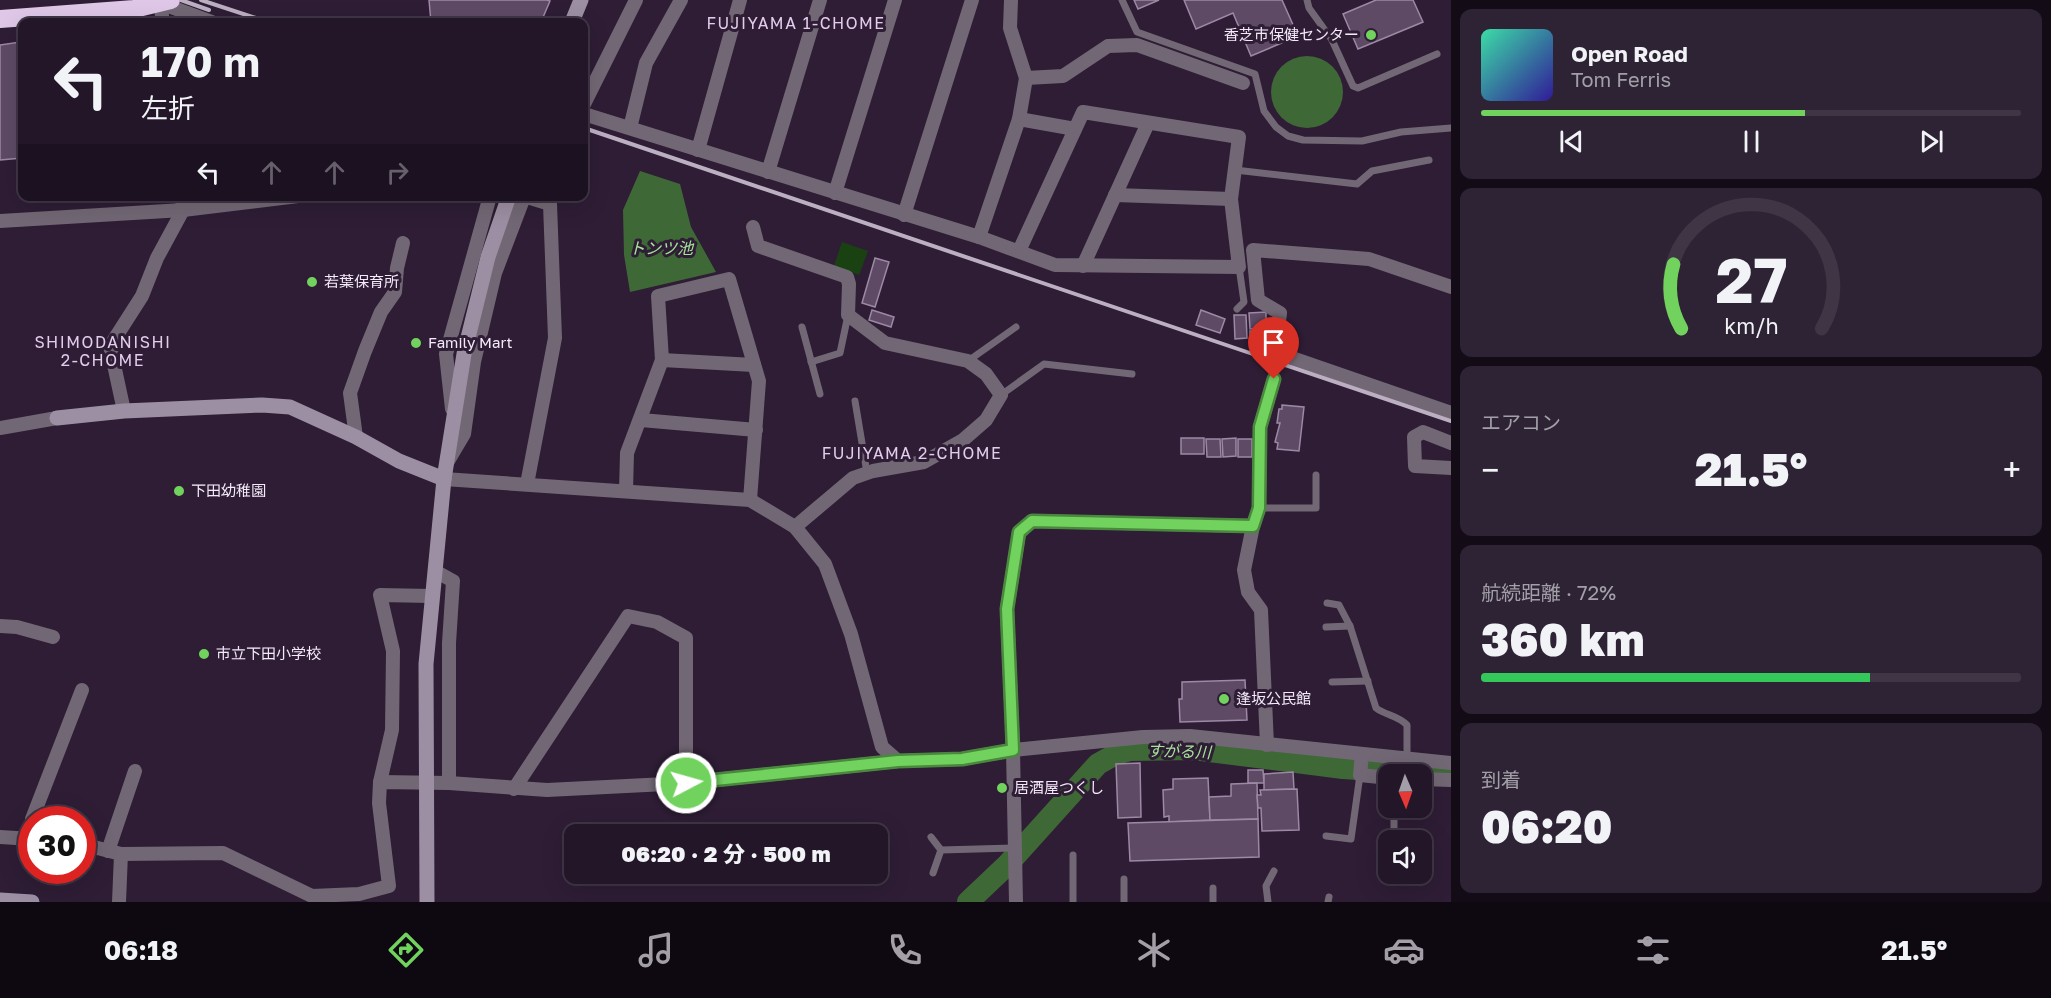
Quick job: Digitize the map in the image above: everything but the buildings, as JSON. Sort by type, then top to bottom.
[{"type":"highway","points":[[0,19],[134,9],[166,2]]},
{"type":"street","points":[[573,18],[580,0]]},
{"type":"street","points":[[588,96],[636,0]]},
{"type":"street","points":[[630,128],[646,63],[681,0]]},
{"type":"street","points":[[698,150],[740,0]]},
{"type":"street","points":[[768,172],[818,0]]},
{"type":"street","points":[[835,193],[895,0]]},
{"type":"street","points":[[904,215],[972,0]]},
{"type":"street","points":[[979,237],[1019,119],[1026,78],[1010,28],[1011,0]]},
{"type":"street","points":[[163,18],[166,2],[203,18]]},
{"type":"street","points":[[1026,78],[1063,76],[1108,46],[1137,45],[1243,83]]},
{"type":"street","points":[[588,115],[979,237],[1054,264],[1083,266],[1239,267],[1231,199],[1239,137],[1083,112],[1018,251]]},
{"type":"street","points":[[1019,119],[1075,129]]},
{"type":"street","points":[[1083,266],[1148,123]]},
{"type":"street","points":[[1115,195],[1231,199]]},
{"type":"street","points":[[0,221],[225,201]]},
{"type":"street","points":[[453,423],[447,354],[489,201]]},
{"type":"street","points":[[427,902],[426,664],[444,479],[464,354],[488,257],[507,201]]},
{"type":"street","points":[[447,462],[464,434],[474,362],[495,273],[522,201]]},
{"type":"street","points":[[527,484],[555,338],[551,201]]},
{"type":"street","points":[[124,411],[110,346],[142,296],[183,203]]},
{"type":"street","points":[[753,227],[758,246],[847,277],[849,284],[848,315],[885,343],[968,361],[986,374],[1001,395],[986,420],[963,440],[924,462],[853,478],[795,527]]},
{"type":"street","points":[[356,437],[350,393],[381,312],[395,292],[402,243]]},
{"type":"street","points":[[1451,287],[1369,260],[1253,250],[1258,300],[1280,313],[1275,352],[1451,413]]},
{"type":"street","points":[[626,491],[627,453],[662,360],[658,296],[729,279],[759,381],[750,500]]},
{"type":"street","points":[[662,360],[754,365]]},
{"type":"street","points":[[1267,745],[1261,610],[1248,592],[1244,570],[1259,508],[1260,427],[1274,379]]},
{"type":"street","points":[[0,428],[57,418],[124,411],[262,405],[290,407],[356,437],[399,461],[444,479],[750,500],[795,527],[825,564],[851,634],[882,747],[898,761]]},
{"type":"street","points":[[641,420],[756,430]]},
{"type":"street","points":[[1451,443],[1423,432],[1414,437],[1415,466],[1451,468]]},
{"type":"street","points":[[1016,902],[1007,609],[1019,532],[1032,521],[1253,526]]},
{"type":"street","points":[[435,571],[453,581],[448,643],[449,783]]},
{"type":"street","points":[[96,848],[115,853],[223,854],[312,896],[359,894],[389,886],[379,802],[380,782],[392,730],[393,651],[380,594],[431,596]]},
{"type":"street","points":[[514,789],[628,616],[657,622],[686,638],[686,783]]},
{"type":"street","points":[[0,626],[17,627],[53,637]]},
{"type":"street","points":[[37,806],[82,690]]},
{"type":"street","points":[[380,782],[449,783],[547,790],[686,783],[898,761],[962,759],[1013,750],[1190,736],[1267,745],[1361,766],[1378,773]]},
{"type":"street","points":[[1432,764],[1451,763]]},
{"type":"street","points":[[1361,766],[1378,766]]},
{"type":"street","points":[[119,902],[115,853],[135,771]]},
{"type":"street","points":[[1432,779],[1451,780]]},
{"type":"street","points":[[0,837],[18,838]]},
{"type":"street","points":[[0,900],[33,902]]},
{"type":"lane","points":[[1122,0],[1137,32],[1254,74],[1264,111],[1276,127],[1288,136],[1303,140],[1362,141],[1401,132],[1451,128]]},
{"type":"lane","points":[[1307,0],[1309,8],[1332,40],[1353,86],[1358,88],[1437,54]]},
{"type":"lane","points":[[1234,170],[1357,184],[1372,171],[1429,160]]},
{"type":"lane","points":[[1238,309],[1244,302],[1239,267]]},
{"type":"lane","points":[[811,362],[840,353],[848,315]]},
{"type":"lane","points":[[802,327],[820,394]]},
{"type":"lane","points":[[968,361],[1016,327]]},
{"type":"lane","points":[[1001,395],[1044,364],[1132,374]]},
{"type":"lane","points":[[855,401],[867,473]]},
{"type":"lane","points":[[1259,508],[1316,508],[1316,475]]},
{"type":"lane","points":[[1327,603],[1339,605],[1350,626],[1376,708],[1400,718],[1407,725],[1397,764]]},
{"type":"lane","points":[[1326,627],[1350,626]]},
{"type":"lane","points":[[1332,682],[1368,681]]},
{"type":"lane","points":[[1326,836],[1352,838],[1361,766]]},
{"type":"lane","points":[[931,837],[940,850]]},
{"type":"lane","points":[[940,850],[1013,848]]},
{"type":"lane","points":[[933,873],[940,850]]},
{"type":"lane","points":[[1073,855],[1073,902]]},
{"type":"lane","points":[[1268,902],[1266,886],[1274,871]]},
{"type":"lane","points":[[1124,879],[1124,902]]},
{"type":"lane","points":[[1213,888],[1213,902]]},
{"type":"shaded area","points":[[842,242],[868,251],[859,275],[834,266]]},
{"type":"water","points":[[1314,56],[1333,66],[1341,78],[1343,92],[1341,106],[1333,118],[1321,126],[1300,128],[1281,118],[1273,106],[1271,85],[1281,66],[1293,58]]},
{"type":"water","name":"トンツ池","points":[[640,171],[680,184],[691,227],[716,272],[630,292],[624,255],[623,210]]},
{"type":"waterway","name":"すがる川","points":[[968,902],[1007,865],[1098,764],[1116,754],[1130,750],[1193,749],[1343,768],[1451,775]]},
{"type":"railway","points":[[181,0],[209,10]]},
{"type":"railway","points":[[201,0],[256,18]]},
{"type":"railway","points":[[588,129],[1451,421]]},
{"type":"place","name":"香芝市保健センター","points":[[1371,35]]},
{"type":"place","name":"若葉保育所","points":[[312,282]]},
{"type":"place","name":"Family Mart","points":[[416,343]]},
{"type":"place","name":"下田幼稚園","points":[[179,491]]},
{"type":"place","name":"市立下田小学校","points":[[204,654]]},
{"type":"place","name":"逢坂公民館","points":[[1224,699]]},
{"type":"place","name":"居酒屋つくし","points":[[1002,788]]},
{"type":"district","name":"FUJIYAMA 1-CHOME","points":[[796,23]]},
{"type":"district","name":"SHIMODANISHI 2-CHOME","points":[[103,351]]},
{"type":"district","name":"FUJIYAMA 2-CHOME","points":[[912,453]]},
{"type":"route","points":[[686,783],[898,761],[962,759],[1013,750],[1007,609],[1019,532],[1032,521],[1253,526],[1259,508],[1260,427],[1274,379]]}]
